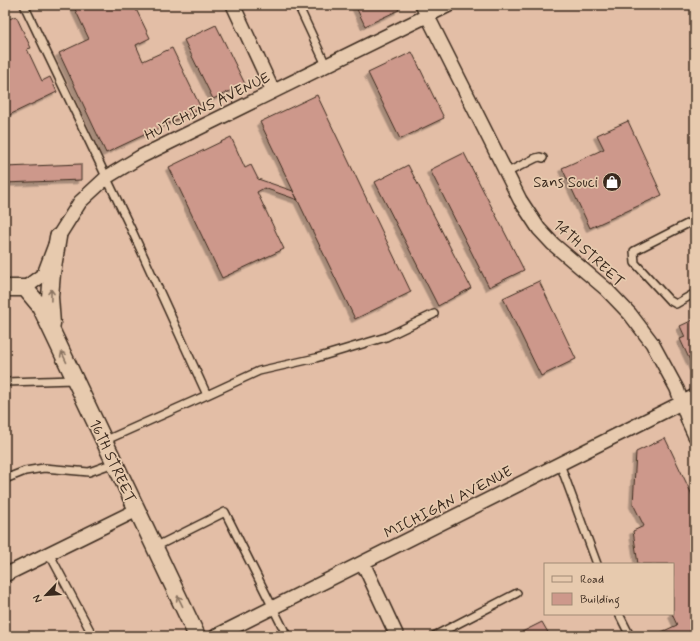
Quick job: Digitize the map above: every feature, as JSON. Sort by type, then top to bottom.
[{"type":"street","name":"HUTCHINS AVENUE","points":[[25,288],[44,274],[58,237],[80,202],[107,178],[140,157],[326,65],[425,10],[449,5]]},
{"type":"street","points":[[236,6],[273,91]]},
{"type":"street","name":"14TH STREET","points":[[425,10],[520,200],[539,229],[553,244],[606,289],[630,314],[652,343],[677,389],[695,436]]},
{"type":"street","points":[[53,334],[50,297],[58,237]]},
{"type":"street","points":[[5,288],[25,288]]},
{"type":"street","name":"16TH STREET","points":[[25,288],[40,306],[197,636]]},
{"type":"street","name":"MICHIGAN AVENUE","points":[[216,636],[695,396]]},
{"type":"street","points":[[5,575],[137,510]]},
{"type":"street","points":[[363,563],[397,636]]},
{"type":"lane","points":[[24,5],[107,178],[207,395]]},
{"type":"lane","points":[[298,5],[326,65]]},
{"type":"lane","points":[[506,172],[536,158],[543,158]]},
{"type":"lane","points":[[695,218],[687,224],[634,252],[635,262],[669,300],[676,304],[695,293]]},
{"type":"lane","points":[[104,441],[259,371],[316,358],[386,337],[434,314]]},
{"type":"lane","points":[[5,382],[75,380]]},
{"type":"lane","points":[[5,479],[25,471],[44,468],[89,472],[114,463]]},
{"type":"lane","points":[[560,464],[597,563]]},
{"type":"lane","points":[[155,547],[225,512],[287,636]]},
{"type":"lane","points":[[49,553],[93,636]]},
{"type":"lane","points":[[434,636],[517,593]]},
{"type":"lane","points":[[620,615],[630,636]]},
{"type":"building","points":[[73,5],[134,5],[150,38],[136,45],[143,61],[172,48],[201,108],[106,153],[59,53],[89,39]]},
{"type":"building","points":[[355,5],[396,5],[399,10],[365,26]]},
{"type":"building","points":[[16,16],[31,48],[27,49],[42,81],[50,77],[57,92],[5,117],[5,21]]},
{"type":"building","points":[[216,25],[245,84],[213,99],[184,40]]},
{"type":"building","points":[[412,52],[444,118],[400,139],[368,73]]},
{"type":"building","points":[[317,95],[411,292],[355,319],[260,122]]},
{"type":"building","name":"Sans Souci","points":[[628,121],[662,195],[590,228],[562,168],[604,149],[597,135]]},
{"type":"building","points":[[231,137],[245,168],[251,165],[258,179],[293,191],[298,200],[264,188],[257,192],[284,249],[222,278],[169,167]]},
{"type":"building","points":[[464,153],[524,270],[489,287],[430,170]]},
{"type":"building","points":[[81,164],[81,180],[5,183],[5,167]]},
{"type":"building","points":[[408,165],[471,288],[438,306],[375,182]]},
{"type":"building","points":[[539,281],[576,359],[541,376],[503,298]]},
{"type":"building","points":[[695,319],[695,366],[693,367],[680,339],[685,337],[680,326]]},
{"type":"building","points":[[665,438],[695,501],[695,636],[653,636],[677,625],[672,615],[674,615],[674,563],[638,563],[633,531],[644,526],[633,504],[636,452]]},
{"type":"building","points":[[542,622],[550,636],[514,636]]},
{"type":"place","name":"Sans Souci","points":[[612,182]]}]
